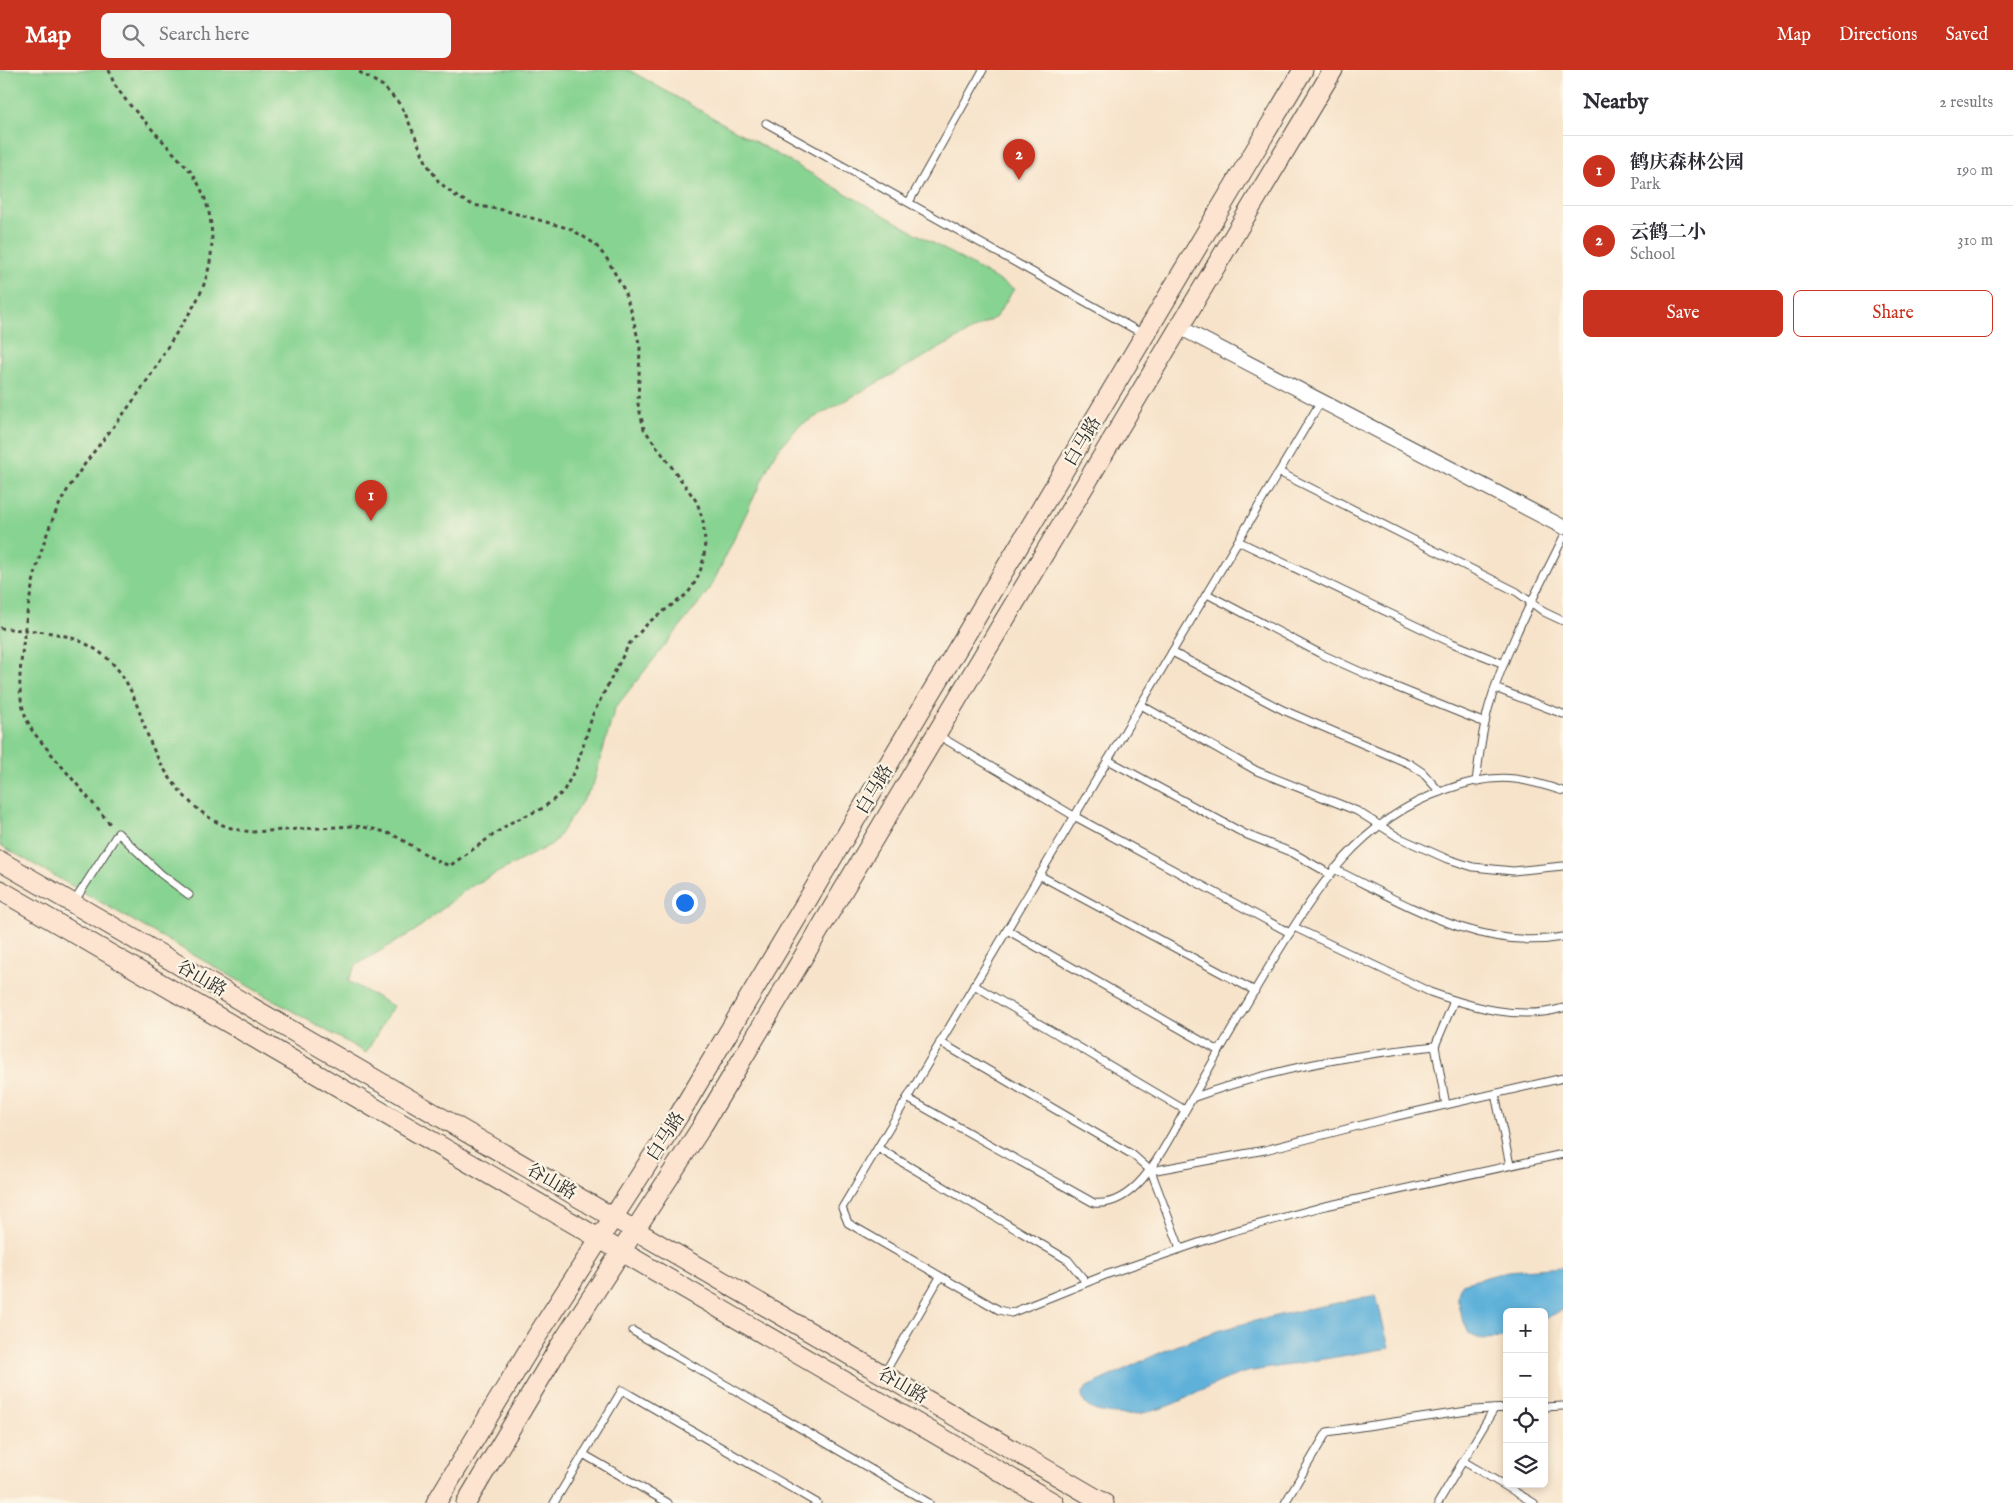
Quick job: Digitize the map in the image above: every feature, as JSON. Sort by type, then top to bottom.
[{"type":"street","name":"白马路","points":[[436,1503],[537,1336],[679,1115],[1304,70]]},
{"type":"street","name":"白马路","points":[[466,1503],[558,1349],[701,1128],[1333,70]]},
{"type":"street","points":[[1179,327],[1563,527]]},
{"type":"street","name":"谷山路","points":[[0,861],[1104,1503]]},
{"type":"street","name":"谷山路","points":[[0,890],[1054,1503]]},
{"type":"lane","points":[[909,202],[983,70]]},
{"type":"lane","points":[[766,123],[1145,335]]},
{"type":"lane","points":[[1321,401],[842,1208],[848,1223],[999,1310],[1011,1313],[1086,1282],[1180,1248],[1276,1218],[1563,1154]]},
{"type":"lane","points":[[1279,472],[1517,592],[1563,621]]},
{"type":"lane","points":[[1476,782],[1485,723],[1495,688],[1531,602],[1563,538]]},
{"type":"lane","points":[[1238,542],[1435,635],[1504,664]]},
{"type":"lane","points":[[1206,594],[1319,653],[1380,681],[1485,723]]},
{"type":"lane","points":[[1172,652],[1283,710],[1410,764],[1422,772],[1440,792]]},
{"type":"lane","points":[[1495,688],[1563,714]]},
{"type":"lane","points":[[1141,705],[1257,771],[1357,811],[1379,826],[1417,847],[1473,867],[1514,871],[1563,866]]},
{"type":"lane","points":[[936,734],[1074,816],[1292,930],[1430,992],[1493,1010],[1523,1013],[1563,1008]]},
{"type":"lane","points":[[1108,760],[1245,834],[1429,915],[1470,930],[1514,938],[1563,937]]},
{"type":"lane","points":[[907,1098],[1094,1203],[1108,1204],[1115,1201],[1151,1171],[1292,930],[1316,892],[1354,848],[1405,807],[1440,792],[1476,782],[1514,779],[1530,781],[1563,791]]},
{"type":"lane","points":[[73,903],[118,833],[161,874],[189,895]]},
{"type":"lane","points":[[1039,875],[1255,991]]},
{"type":"lane","points":[[1007,930],[1220,1051]]},
{"type":"lane","points":[[974,985],[1185,1110]]},
{"type":"lane","points":[[1446,1105],[1435,1046],[1454,1000]]},
{"type":"lane","points":[[940,1042],[1133,1155],[1151,1171],[1180,1248]]},
{"type":"lane","points":[[1192,1098],[1241,1081],[1295,1067],[1375,1053],[1435,1046]]},
{"type":"lane","points":[[1151,1171],[1265,1150],[1563,1078]]},
{"type":"lane","points":[[1495,1094],[1510,1165]]},
{"type":"lane","points":[[878,1148],[1068,1260],[1086,1282]]},
{"type":"lane","points":[[884,1374],[940,1277]]},
{"type":"lane","points":[[633,1331],[929,1503]]},
{"type":"lane","points":[[554,1503],[622,1390],[817,1503]]},
{"type":"lane","points":[[1548,1406],[1563,1406]]},
{"type":"lane","points":[[1285,1503],[1327,1432],[1474,1410],[1503,1408]]},
{"type":"lane","points":[[1438,1503],[1494,1409]]},
{"type":"lane","points":[[583,1454],[668,1503]]},
{"type":"lane","points":[[1463,1461],[1534,1503]]},
{"type":"path","points":[[110,70],[114,84],[124,99],[191,172],[199,184],[210,210],[211,253],[199,295],[146,382],[69,486],[47,537],[32,582],[27,605],[18,684],[21,706],[26,720],[33,732],[118,833]]},
{"type":"path","points":[[0,628],[57,633],[81,641],[111,662],[126,681],[133,694],[149,740],[165,770],[196,808],[215,821],[238,830],[251,832],[352,826],[368,828],[395,836],[418,848],[441,864],[451,866],[510,823],[548,806],[563,792],[576,768],[593,714],[629,644],[649,622],[687,594],[700,572],[704,557],[705,541],[699,506],[644,429],[638,404],[640,347],[631,310],[608,258],[595,244],[571,229],[503,210],[473,205],[457,197],[440,182],[427,164],[404,111],[398,102],[383,86],[356,70]]},
{"type":"green space","points":[[0,70],[629,70],[1014,289],[996,317],[799,426],[775,453],[710,589],[615,708],[593,785],[554,843],[468,888],[416,930],[356,965],[348,981],[393,1006],[366,1053],[0,845]]},
{"type":"water","points":[[1563,1267],[1563,1310],[1548,1317],[1548,1308],[1503,1308],[1503,1338],[1480,1339],[1469,1334],[1458,1303],[1459,1290],[1462,1284],[1508,1271]]},
{"type":"water","points":[[1376,1295],[1389,1348],[1247,1372],[1160,1409],[1142,1413],[1101,1412],[1090,1408],[1083,1400],[1082,1392],[1087,1387],[1160,1353],[1205,1335],[1269,1318]]},
{"type":"place","name":"云鹤二小","points":[[1019,180]]},
{"type":"place","name":"鹤庆森林公园","points":[[371,521]]}]
